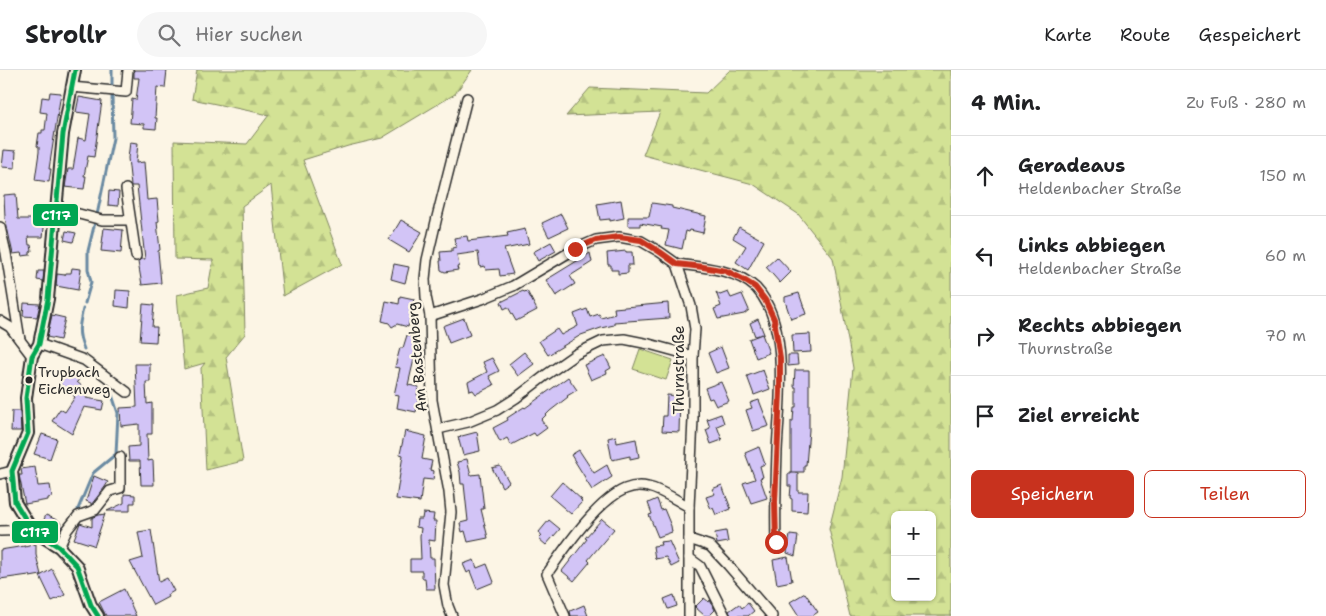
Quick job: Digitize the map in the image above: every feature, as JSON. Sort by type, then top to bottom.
[{"type":"street","points":[[75,70],[63,134],[48,300],[38,344],[32,356],[26,398],[28,433],[12,471],[15,502],[32,530],[59,547],[77,566],[91,605],[98,616]]},
{"type":"street","points":[[71,87],[126,92],[128,70]]},
{"type":"street","name":"Am Bastenberg","points":[[452,616],[444,586],[451,512],[432,400],[430,316],[425,279],[427,260],[468,98]]},
{"type":"street","points":[[126,189],[136,256]]},
{"type":"street","points":[[56,208],[98,219],[130,220]]},
{"type":"street","points":[[0,227],[6,252],[20,340]]},
{"type":"street","points":[[430,316],[482,299],[513,286],[575,249],[596,240],[619,237],[641,240],[677,264],[726,271],[755,287],[765,300],[774,319],[779,349],[780,375],[775,502],[776,542]]},
{"type":"street","name":"Thurnstraße","points":[[677,264],[691,306],[695,329],[689,507],[689,616]]},
{"type":"street","points":[[0,321],[10,327],[32,356]]},
{"type":"street","points":[[438,429],[468,422],[497,410],[576,354],[603,341],[624,339],[693,356]]},
{"type":"street","points":[[38,344],[84,360],[127,392]]},
{"type":"street","points":[[59,547],[67,530],[78,516],[95,510],[110,491],[120,488],[120,457]]},
{"type":"street","points":[[0,474],[12,471]]},
{"type":"street","points":[[565,616],[547,574],[588,520],[611,497],[626,488],[648,487],[689,507]]},
{"type":"street","points":[[0,531],[32,530]]},
{"type":"street","points":[[689,539],[710,546],[728,564],[772,616]]},
{"type":"street","points":[[689,558],[700,566],[725,616]]},
{"type":"green space","points":[[197,70],[472,70],[455,94],[382,138],[303,160],[342,264],[283,296],[271,185],[242,206],[245,334],[226,357],[243,461],[206,470],[201,368],[205,363],[184,369],[177,295],[208,288],[213,260],[175,259],[174,141],[247,144],[269,115],[192,99]]},
{"type":"green space","points":[[730,70],[951,70],[951,616],[850,616],[829,529],[842,477],[853,368],[833,258],[798,214],[753,184],[643,155],[660,112],[566,116],[590,88],[706,93]]},
{"type":"green space","points":[[640,349],[673,360],[666,380],[633,369]]},
{"type":"building","points":[[134,70],[167,70],[165,88],[157,87],[156,129],[144,128],[144,124],[130,123],[132,99],[136,100],[139,78],[134,78]]},
{"type":"building","points":[[50,92],[61,93],[49,169],[51,169],[49,182],[35,180],[39,152],[39,147],[37,146],[39,133],[45,130],[47,113],[40,112],[42,97],[49,98]]},
{"type":"building","points":[[79,97],[102,101],[94,157],[88,156],[84,176],[86,176],[84,189],[65,187],[68,169],[73,169],[78,138],[86,140],[90,114],[76,112]]},
{"type":"building","points":[[130,142],[138,143],[136,163],[144,162],[147,200],[157,199],[161,283],[142,285],[138,262],[141,259],[145,259],[137,186],[131,186],[128,158]]},
{"type":"building","points":[[4,150],[16,151],[15,168],[2,167]]},
{"type":"building","points":[[109,191],[119,192],[118,206],[108,205]]},
{"type":"building","points":[[16,194],[18,219],[45,219],[43,237],[28,237],[32,251],[30,255],[13,254],[5,218],[4,195]]},
{"type":"building","points":[[621,200],[624,218],[610,221],[610,219],[600,220],[597,204]]},
{"type":"building","points":[[652,203],[672,206],[672,208],[706,216],[703,233],[686,231],[682,249],[666,245],[669,230],[661,229],[662,227],[640,223],[640,226],[628,226],[628,217],[649,217]]},
{"type":"building","points":[[561,214],[568,228],[549,237],[542,223]]},
{"type":"building","points":[[401,220],[422,232],[409,252],[389,240]]},
{"type":"building","points":[[739,227],[764,241],[748,270],[736,262],[746,246],[733,238]]},
{"type":"building","points":[[104,228],[123,230],[121,253],[101,251]]},
{"type":"building","points":[[525,229],[529,244],[504,249],[513,274],[500,276],[499,269],[486,270],[485,266],[480,267],[478,252],[457,255],[458,270],[445,272],[441,270],[440,252],[452,251],[452,248],[456,247],[454,238],[467,236],[468,241],[508,236],[507,233]]},
{"type":"building","points":[[66,231],[76,233],[73,242],[64,240]]},
{"type":"building","points":[[551,242],[556,251],[538,261],[533,252]]},
{"type":"building","points":[[632,252],[633,265],[628,265],[628,273],[618,274],[618,270],[611,270],[611,265],[608,265],[607,253]]},
{"type":"building","points":[[590,253],[592,262],[570,276],[575,284],[556,296],[546,280]]},
{"type":"building","points":[[777,257],[791,272],[780,283],[766,267]]},
{"type":"building","points":[[394,264],[409,267],[405,283],[391,279]]},
{"type":"building","points":[[72,268],[81,269],[78,290],[56,286],[57,274],[65,275],[66,273],[71,273]]},
{"type":"building","points":[[38,271],[44,271],[43,281],[37,280]]},
{"type":"building","points":[[116,290],[130,291],[129,308],[115,306]]},
{"type":"building","points":[[523,291],[527,291],[537,310],[516,321],[508,307],[504,309],[501,302]]},
{"type":"building","points":[[716,292],[720,295],[728,292],[731,298],[742,294],[749,310],[744,314],[718,319],[714,309],[721,306]]},
{"type":"building","points":[[799,293],[806,314],[791,319],[785,297]]},
{"type":"building","points":[[400,296],[414,299],[408,327],[397,324],[392,327],[389,323],[382,321],[386,301],[399,304]]},
{"type":"building","points":[[24,303],[40,304],[37,317],[23,316]]},
{"type":"building","points":[[668,303],[669,318],[614,322],[614,325],[581,335],[548,355],[539,341],[557,329],[561,335],[578,326],[574,314],[587,309],[590,317],[599,314],[601,318],[615,314],[614,308]]},
{"type":"building","points":[[143,304],[154,305],[152,327],[157,327],[156,342],[140,341]]},
{"type":"building","points":[[52,315],[65,318],[60,340],[47,337]]},
{"type":"building","points":[[464,318],[470,335],[449,343],[443,326]]},
{"type":"building","points":[[758,319],[764,334],[755,336],[750,323]]},
{"type":"building","points":[[762,334],[769,353],[756,358],[749,339]]},
{"type":"building","points":[[810,334],[811,352],[793,353],[792,335]]},
{"type":"building","points":[[407,335],[419,338],[408,385],[419,387],[416,412],[397,408],[399,396],[394,395],[400,368],[395,367],[400,348],[403,348]]},
{"type":"building","points":[[721,347],[729,368],[716,373],[708,353]]},
{"type":"building","points":[[524,352],[534,364],[518,376],[509,364]]},
{"type":"building","points":[[788,355],[797,355],[798,365],[788,366]]},
{"type":"building","points":[[605,356],[611,368],[606,371],[607,373],[591,380],[584,365]]},
{"type":"building","points":[[492,358],[499,371],[489,376],[494,385],[476,394],[473,390],[470,391],[468,382],[487,372],[483,362]]},
{"type":"building","points":[[135,364],[150,364],[150,382],[146,382],[147,404],[152,403],[152,434],[147,434],[148,461],[153,460],[154,485],[141,485],[140,461],[129,461],[128,447],[139,446],[139,424],[121,426],[120,408],[137,407]]},
{"type":"building","points":[[763,370],[770,389],[754,395],[747,376]]},
{"type":"building","points":[[795,370],[809,370],[809,430],[804,472],[791,472],[791,421],[793,421],[794,407],[796,407]]},
{"type":"building","points":[[67,374],[70,376],[71,374],[79,379],[77,382],[89,392],[86,398],[104,401],[102,410],[84,407],[72,434],[52,421],[60,409],[65,412],[75,397],[59,383]]},
{"type":"building","points":[[568,377],[577,390],[567,396],[541,420],[547,428],[536,436],[534,433],[511,445],[507,438],[500,442],[493,428],[508,420],[507,418],[525,408]]},
{"type":"building","points":[[721,382],[729,401],[716,406],[712,398],[709,399],[705,388]]},
{"type":"building","points":[[667,395],[680,396],[679,432],[662,431],[663,416],[666,416]]},
{"type":"building","points":[[759,400],[769,426],[753,431],[746,410],[752,408],[750,403]]},
{"type":"building","points":[[12,411],[20,411],[21,431],[11,431]]},
{"type":"building","points":[[721,414],[724,423],[717,426],[722,440],[711,444],[706,430],[710,428],[707,419]]},
{"type":"building","points":[[405,431],[426,436],[422,459],[432,461],[430,470],[434,471],[433,480],[423,479],[420,502],[396,499],[403,455],[400,454]]},
{"type":"building","points":[[477,432],[480,451],[463,455],[458,437]]},
{"type":"building","points":[[42,434],[57,439],[50,459],[34,454]]},
{"type":"building","points":[[616,436],[617,443],[636,439],[639,457],[630,459],[630,456],[612,460],[608,438]]},
{"type":"building","points":[[759,447],[765,464],[760,466],[763,477],[760,478],[767,498],[751,503],[743,483],[755,479],[745,453]]},
{"type":"building","points":[[579,450],[594,473],[607,465],[612,477],[592,490],[571,455]]},
{"type":"building","points":[[467,459],[471,475],[480,474],[484,509],[481,509],[488,538],[468,542],[465,531],[462,532],[460,523],[468,521],[464,484],[461,484],[457,462]]},
{"type":"building","points":[[500,466],[509,482],[502,487],[492,468]]},
{"type":"building","points":[[35,467],[38,486],[50,485],[52,497],[48,498],[48,500],[25,504],[19,475],[22,475],[21,469]]},
{"type":"building","points":[[798,473],[798,492],[808,492],[807,512],[792,511],[791,486],[788,486],[788,474]]},
{"type":"building","points":[[94,476],[108,482],[91,505],[91,503],[86,501]]},
{"type":"building","points":[[562,482],[582,500],[580,500],[582,502],[571,514],[550,496]]},
{"type":"building","points":[[722,485],[731,509],[716,515],[706,497],[715,494],[712,489]]},
{"type":"building","points":[[124,494],[135,495],[135,503],[130,503],[130,511],[107,511],[124,503]]},
{"type":"building","points":[[657,499],[661,510],[664,509],[672,532],[658,537],[649,515],[652,514],[648,503]]},
{"type":"building","points":[[423,513],[434,514],[433,521],[436,521],[435,541],[429,540],[430,558],[434,558],[435,589],[426,589],[425,578],[422,578],[422,571],[410,571],[410,559],[421,559],[421,528],[416,527],[417,519],[422,519]]},
{"type":"building","points":[[105,514],[94,547],[74,539],[80,523],[92,527],[92,518]]},
{"type":"building","points":[[46,515],[59,521],[62,526],[59,531],[54,532],[41,526]]},
{"type":"building","points":[[602,519],[614,529],[588,560],[590,562],[574,581],[562,571],[587,539],[585,538]]},
{"type":"building","points":[[549,520],[560,529],[546,545],[539,539],[542,536],[539,532]]},
{"type":"building","points":[[151,530],[159,582],[167,578],[174,591],[167,595],[168,597],[153,605],[130,562],[143,558],[138,532]]},
{"type":"building","points":[[726,531],[728,542],[717,544],[715,533]]},
{"type":"building","points":[[790,535],[798,536],[795,556],[787,553]]},
{"type":"building","points":[[669,541],[679,563],[671,567],[666,557],[655,559],[653,546],[661,545],[660,542]]},
{"type":"building","points":[[36,544],[36,555],[41,575],[0,579],[0,550]]},
{"type":"building","points":[[788,557],[792,581],[777,584],[773,560]]},
{"type":"building","points":[[474,560],[477,568],[487,564],[494,582],[477,589],[470,571],[467,573],[463,564]]},
{"type":"building","points":[[52,569],[65,595],[52,601],[40,576]]},
{"type":"building","points":[[124,589],[136,616],[106,616],[99,602]]},
{"type":"building","points":[[805,593],[818,612],[812,616],[799,616],[790,602]]},
{"type":"building","points":[[674,595],[677,606],[668,609],[664,599]]},
{"type":"building","points":[[704,598],[709,602],[710,600],[715,610],[709,616],[705,616],[695,607]]},
{"type":"building","points":[[748,603],[754,611],[748,616],[731,616],[729,611],[739,604],[742,608]]},
{"type":"building","points":[[584,605],[588,616],[571,616],[570,611]]},
{"type":"waterway","points":[[112,70],[112,86]]},
{"type":"waterway","points":[[97,215],[113,138],[112,95]]},
{"type":"waterway","points":[[85,303],[91,282],[88,269],[88,251],[95,222]]},
{"type":"waterway","points":[[83,309],[79,329],[84,349]]},
{"type":"waterway","points":[[78,509],[93,473],[116,454],[118,413],[111,392]]},
{"type":"transit line","name":"C117","points":[[75,70],[63,134],[48,299],[39,344],[32,356],[26,398],[28,433],[12,471],[15,502],[32,530],[59,547],[77,566],[91,605],[98,616]]},
{"type":"place","name":"Trupbach Eichenweg","points":[[29,380]]},
{"type":"route","points":[[575,249],[596,240],[619,237],[641,240],[677,264],[726,271],[755,287],[765,300],[774,319],[780,358],[775,502],[776,542]]}]
